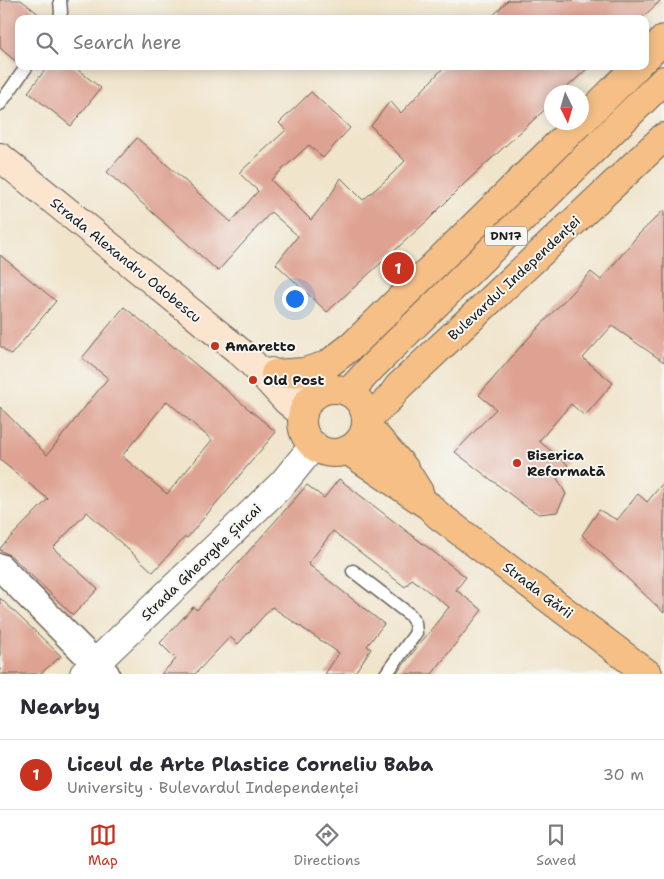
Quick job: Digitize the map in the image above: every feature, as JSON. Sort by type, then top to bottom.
[{"type":"main road","points":[[649,54],[664,39]]},
{"type":"main road","points":[[589,113],[633,70]]},
{"type":"main road","name":"DN17","points":[[349,392],[386,353],[664,80]]},
{"type":"main road","points":[[264,369],[304,372],[327,365],[353,345],[572,130]]},
{"type":"main road","name":"Bulevardul Independenței","points":[[347,450],[361,438],[366,422],[390,398],[398,387],[664,138]]},
{"type":"main road","name":"Strada Alexandru Odobescu","points":[[0,157],[231,345],[264,369],[296,387],[309,404]]},
{"type":"main road","points":[[347,450],[336,452],[324,451],[314,445],[306,436],[302,425],[309,404],[326,390],[338,389],[349,392],[358,399],[364,409],[366,422]]},
{"type":"main road","points":[[390,398],[389,416],[392,433],[404,468]]},
{"type":"main road","name":"Strada Gării","points":[[366,422],[404,468],[428,506]]},
{"type":"main road","name":"Strada Gării","points":[[347,450],[428,506],[648,674]]},
{"type":"street","name":"Strada Gheorghe Șincai","points":[[95,671],[283,483],[314,445]]},
{"type":"street","points":[[0,567],[95,671]]},
{"type":"lane","points":[[60,0],[61,15]]},
{"type":"lane","points":[[0,104],[24,70]]},
{"type":"lane","points":[[353,571],[410,615],[415,623],[416,633],[386,674]]},
{"type":"building","points":[[0,0],[21,0],[40,15],[15,15],[15,61],[0,48]]},
{"type":"building","points":[[508,0],[661,0],[645,15],[494,15]]},
{"type":"building","points":[[45,70],[78,70],[101,88],[71,126],[28,92]]},
{"type":"building","points":[[441,70],[586,70],[570,85],[544,85],[544,110],[327,312],[276,264],[298,236],[271,212],[218,271],[107,172],[137,138],[231,222],[258,191],[239,173],[286,130],[279,123],[311,92],[350,128],[323,158],[309,145],[271,180],[311,220],[330,196],[341,178],[363,200],[405,161],[371,126],[390,101],[401,113]]},
{"type":"building","points":[[664,210],[664,362],[612,326],[583,358],[613,383],[585,416],[571,404],[539,441],[568,465],[557,478],[566,494],[557,512],[539,514],[524,505],[455,452],[496,409],[479,395],[521,346],[591,272],[601,280],[638,235]]},
{"type":"building","points":[[0,255],[56,301],[11,355],[0,346]]},
{"type":"building","points":[[124,307],[276,432],[187,538],[185,537],[153,572],[87,512],[53,548],[98,589],[73,615],[11,556],[0,550],[48,499],[0,460],[0,407],[47,455],[108,378],[82,358]],"holes":[[[167,401],[212,440],[167,494],[122,456]]]},
{"type":"building","points":[[339,479],[466,577],[456,590],[482,610],[432,674],[396,674],[449,607],[412,579],[405,587],[333,531],[308,564],[384,624],[367,646],[371,649],[354,674],[325,674],[339,653],[272,607],[238,644],[230,637],[195,674],[161,674],[176,659],[160,643],[193,607],[197,610],[307,485],[324,498]]},
{"type":"building","points":[[664,482],[664,613],[582,535],[599,510],[617,520],[638,494],[647,502]]},
{"type":"building","points":[[0,598],[61,656],[40,674],[0,674]]},
{"type":"place","name":"Liceul de Arte Plastice Corneliu Baba","points":[[398,268]]},
{"type":"place","name":"Amaretto","points":[[215,346]]},
{"type":"place","name":"Old Post","points":[[253,380]]},
{"type":"place","name":"Biserica Reformată","points":[[517,463]]}]
